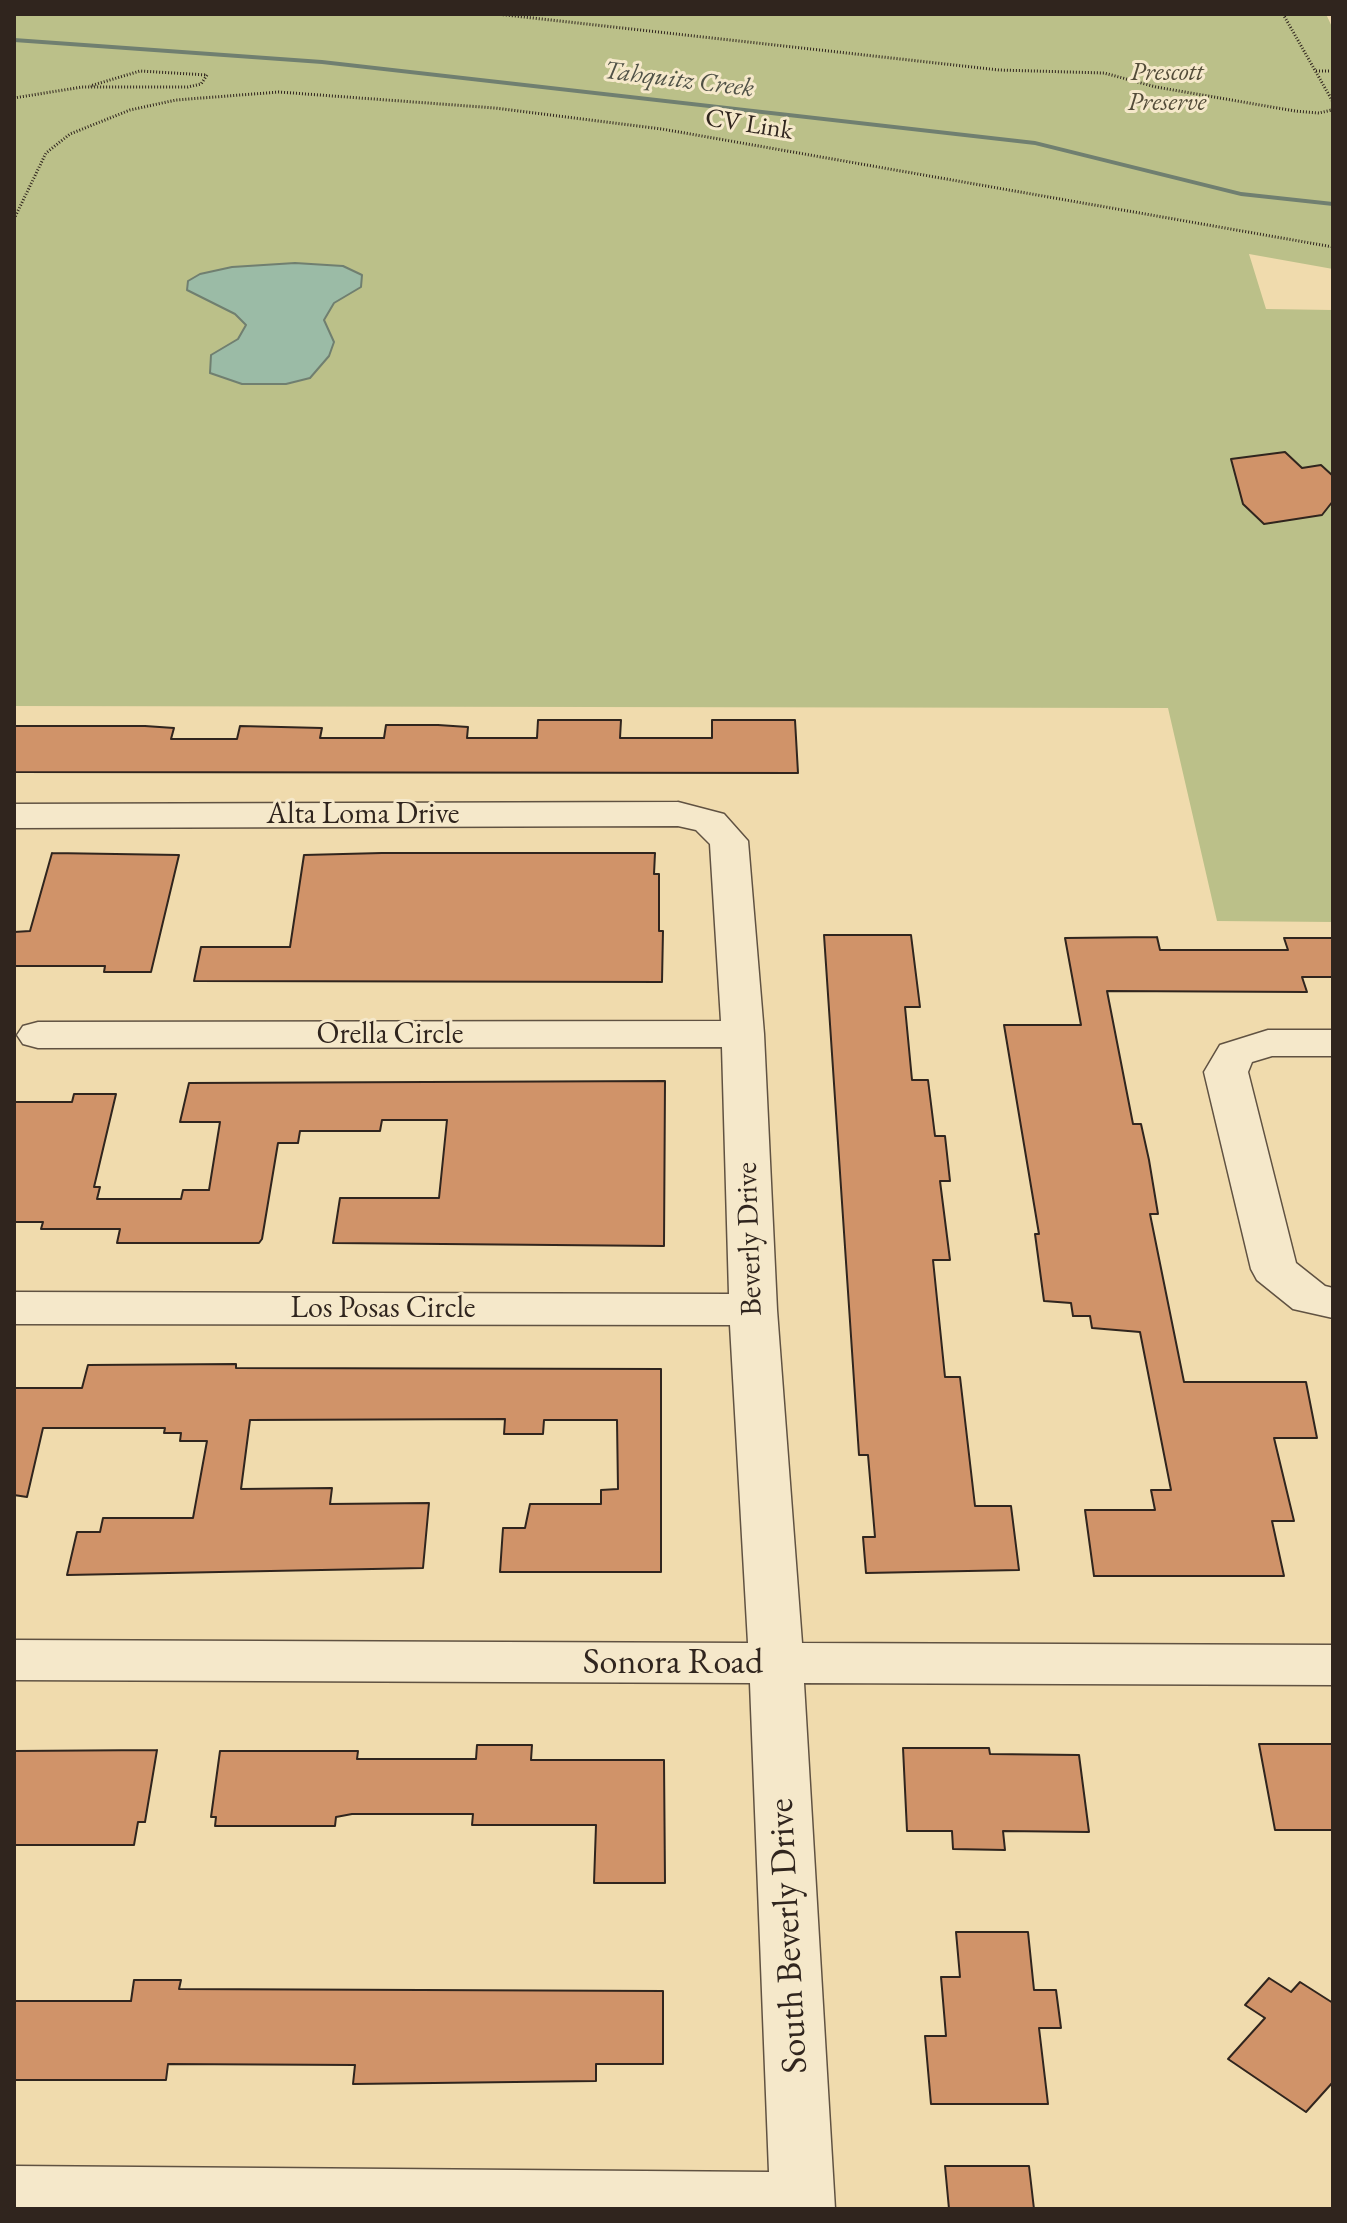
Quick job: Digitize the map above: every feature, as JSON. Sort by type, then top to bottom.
[{"type":"street","name":"Alta Loma Drive","points":[[14,816],[678,814],[710,822]]},
{"type":"street","name":"Beverly Drive","points":[[710,822],[729,841],[743,1034],[753,1310],[776,1663]]},
{"type":"street","name":"Orella Circle","points":[[38,1035],[743,1034]]},
{"type":"street","points":[[1333,1043],[1268,1043],[1235,1054],[1226,1072],[1274,1269],[1310,1298],[1333,1303]]},
{"type":"street","name":"Los Posas Circle","points":[[14,1308],[753,1310]]},
{"type":"street","name":"Sonora Road","points":[[14,1660],[1333,1665]]},
{"type":"street","name":"South Beverly Drive","points":[[776,1663],[803,2205]]},
{"type":"street","points":[[47,2199],[803,2205]]},
{"type":"path","points":[[497,14],[999,70],[1104,73],[1156,87],[1319,113],[1333,104],[1283,14]]},
{"type":"path","points":[[14,98],[90,86],[188,87],[201,84],[207,75],[168,70],[140,71],[107,78],[90,86]]},
{"type":"path","points":[[1316,71],[1333,71]]},
{"type":"path","name":"CV Link","points":[[14,219],[46,153],[70,134],[130,110],[176,100],[279,92],[495,108],[662,129],[1333,247]]},
{"type":"green space","name":"Prescott Preserve","points":[[14,14],[1326,14],[1333,29],[1333,269],[1249,254],[1266,309],[1333,310],[1333,922],[1217,921],[1168,708],[14,706]]},
{"type":"shaded area","points":[[295,263],[343,266],[362,275],[361,287],[334,303],[324,320],[334,342],[329,356],[310,378],[286,384],[242,384],[210,373],[211,355],[238,339],[246,325],[235,314],[187,290],[188,281],[200,274],[232,267]]},
{"type":"building","points":[[1285,452],[1302,468],[1321,465],[1333,476],[1333,501],[1322,515],[1264,524],[1243,504],[1231,459]]},
{"type":"building","points":[[538,720],[621,720],[620,738],[712,738],[712,720],[795,720],[798,773],[14,772],[14,726],[145,726],[174,728],[171,739],[237,739],[240,726],[322,728],[320,738],[384,738],[386,725],[438,725],[468,727],[467,738],[537,738]]},
{"type":"building","points":[[52,853],[179,855],[151,972],[104,972],[105,966],[14,966],[14,932],[30,931]]},
{"type":"building","points":[[655,853],[654,874],[659,874],[659,931],[663,931],[662,982],[194,981],[201,947],[290,947],[304,855]]},
{"type":"building","points":[[824,935],[911,935],[920,1007],[905,1007],[912,1080],[928,1080],[935,1136],[945,1136],[950,1181],[940,1181],[950,1260],[933,1260],[945,1377],[960,1377],[975,1506],[1011,1506],[1019,1570],[866,1573],[863,1537],[875,1537],[868,1455],[859,1455]]},
{"type":"building","points":[[1157,937],[1160,950],[1288,950],[1284,938],[1333,938],[1333,977],[1302,977],[1307,992],[1107,991],[1133,1124],[1141,1124],[1149,1160],[1158,1214],[1150,1214],[1184,1382],[1306,1382],[1317,1438],[1274,1438],[1294,1521],[1272,1521],[1284,1576],[1094,1576],[1085,1510],[1155,1510],[1151,1490],[1171,1490],[1140,1332],[1092,1328],[1090,1316],[1073,1316],[1071,1303],[1044,1301],[1035,1234],[1039,1234],[1004,1025],[1081,1025],[1065,938]]},
{"type":"building","points":[[665,1081],[664,1246],[333,1243],[340,1198],[439,1198],[447,1120],[382,1120],[380,1131],[300,1131],[298,1143],[278,1143],[259,1243],[117,1243],[120,1229],[41,1229],[43,1222],[14,1222],[14,1102],[72,1102],[74,1094],[116,1094],[94,1187],[100,1187],[97,1199],[181,1199],[183,1190],[209,1190],[220,1122],[180,1122],[189,1083]]},
{"type":"building","points":[[236,1364],[236,1368],[661,1369],[661,1572],[500,1572],[503,1528],[525,1528],[530,1504],[601,1504],[601,1490],[618,1489],[617,1420],[544,1420],[543,1434],[504,1434],[505,1419],[250,1420],[241,1489],[332,1488],[330,1504],[429,1503],[423,1568],[67,1575],[77,1532],[100,1532],[103,1518],[193,1518],[207,1441],[180,1441],[181,1433],[164,1433],[165,1428],[43,1428],[27,1497],[14,1495],[14,1388],[82,1388],[88,1365]]},
{"type":"building","points":[[1259,1744],[1333,1744],[1333,1830],[1275,1830]]},
{"type":"building","points":[[477,1745],[532,1745],[531,1760],[664,1760],[665,1883],[594,1883],[596,1825],[472,1825],[473,1814],[352,1814],[336,1817],[335,1826],[215,1826],[216,1817],[211,1817],[220,1751],[358,1751],[357,1759],[476,1759]]},
{"type":"building","points":[[903,1748],[989,1748],[990,1754],[1079,1755],[1089,1832],[1003,1831],[1005,1850],[953,1849],[952,1831],[907,1831]]},
{"type":"building","points":[[157,1750],[145,1822],[138,1822],[134,1845],[14,1845],[14,1751]]},
{"type":"building","points":[[956,1932],[1028,1932],[1034,1990],[1056,1990],[1061,2028],[1039,2028],[1048,2104],[931,2104],[925,2036],[946,2036],[941,1977],[960,1977]]},
{"type":"building","points":[[1269,1978],[1291,1992],[1300,1982],[1333,2003],[1333,2082],[1306,2112],[1228,2059],[1265,2018],[1245,2005]]},
{"type":"building","points":[[134,1980],[181,1980],[179,1989],[663,1991],[663,2064],[596,2064],[596,2081],[353,2084],[355,2065],[168,2064],[166,2080],[14,2080],[14,2001],[131,2001]]},
{"type":"building","points":[[945,2166],[1029,2166],[1034,2209],[949,2209]]},
{"type":"waterway","name":"Tahquitz Creek","points":[[14,40],[322,62],[1035,143],[1241,194],[1333,204]]}]
